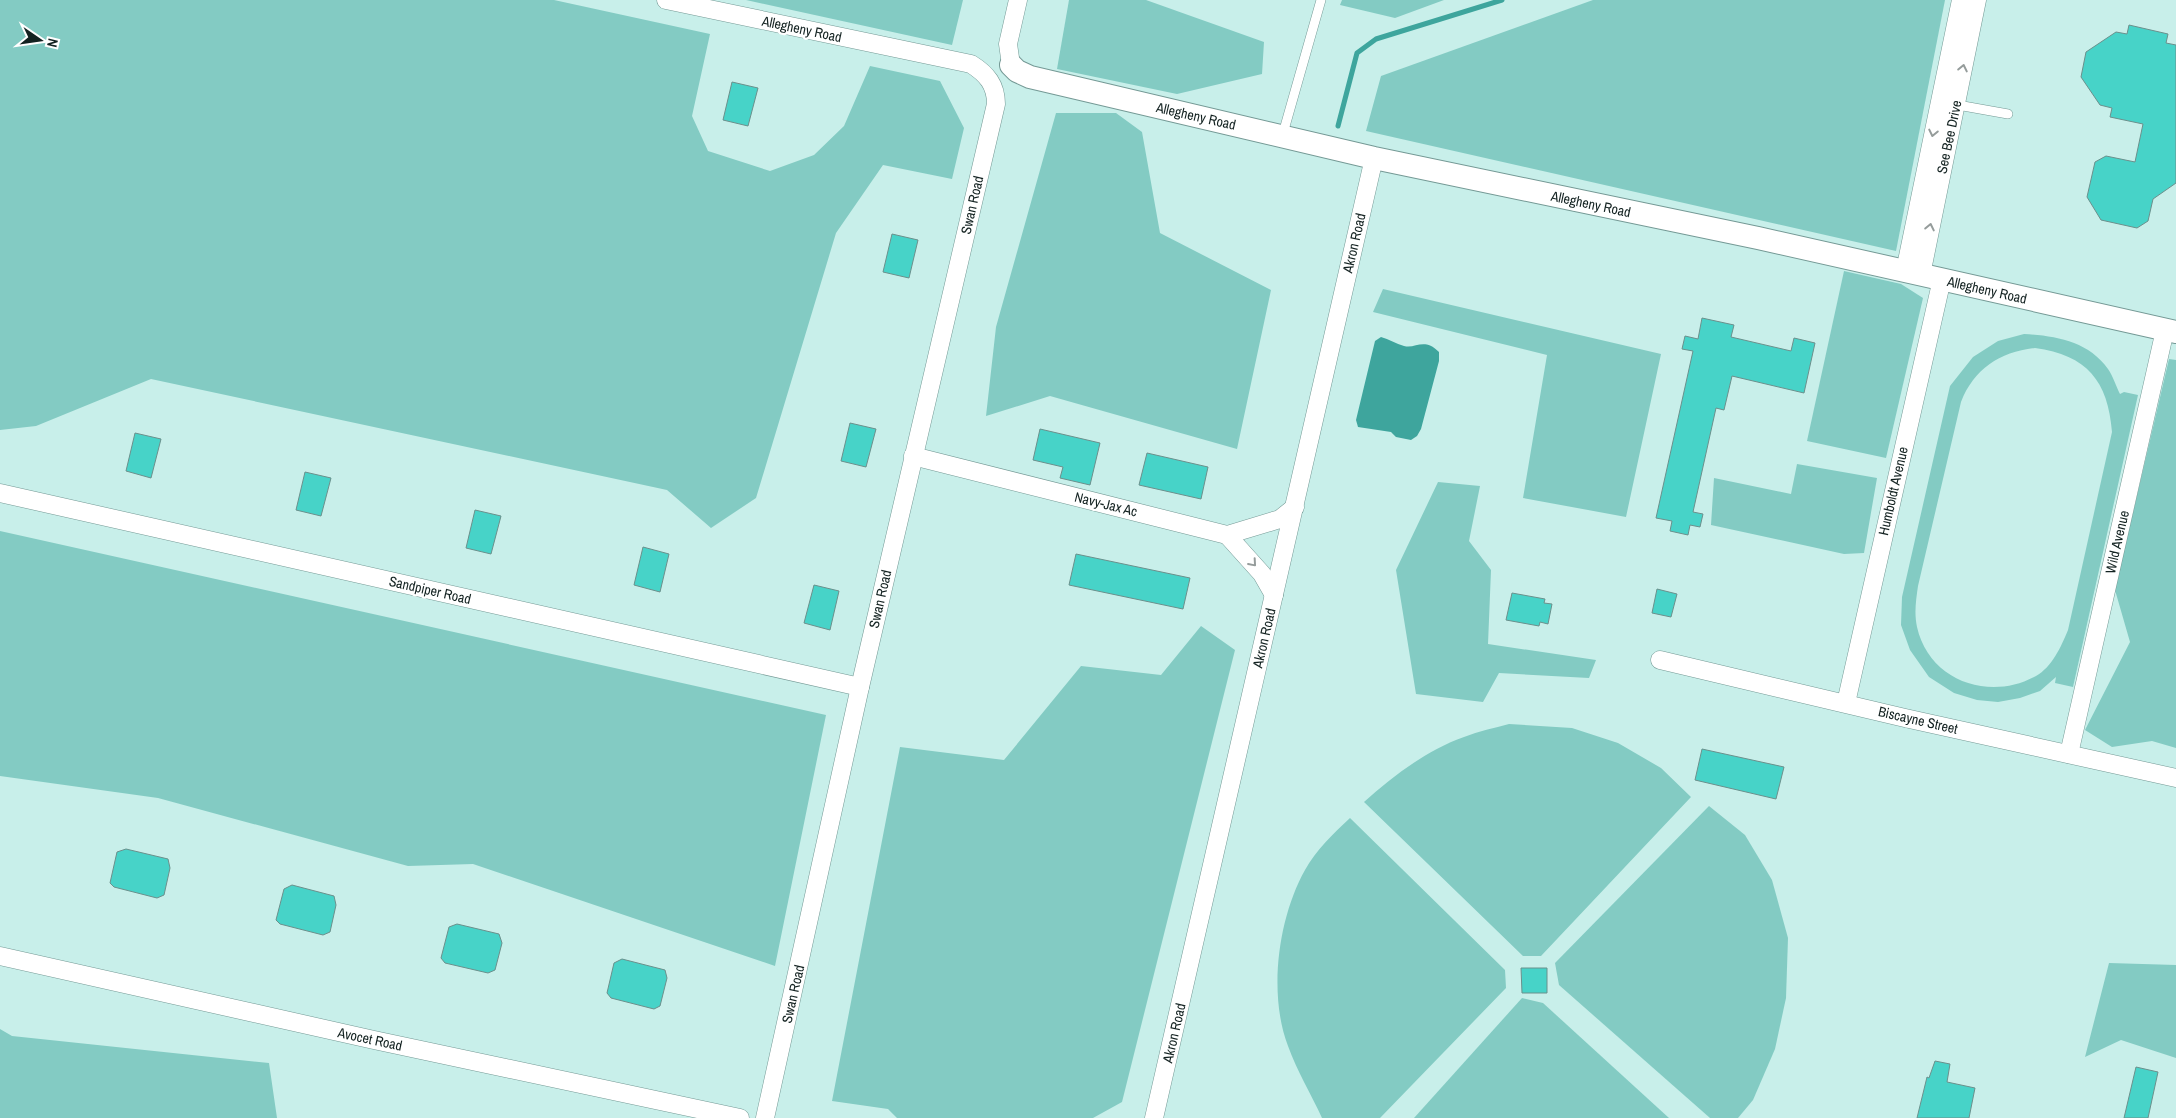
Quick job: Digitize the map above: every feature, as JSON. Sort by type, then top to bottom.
[{"type":"street","name":"Allegheny Road","points":[[666,0],[971,64],[984,72],[991,82]]},
{"type":"street","points":[[1011,65],[1008,44],[1018,0]]},
{"type":"street","name":"See Bee Drive","points":[[1923,275],[1961,0]]},
{"type":"street","name":"See Bee Drive","points":[[1948,103],[1977,0]]},
{"type":"street","name":"Allegheny Road","points":[[1011,65],[1016,71],[1030,77],[1374,158],[1923,275],[2170,331]]},
{"type":"street","name":"Swan Road","points":[[765,1118],[860,687],[996,104],[996,92],[991,82]]},
{"type":"street","name":"Akron Road","points":[[1154,1118],[1374,158]]},
{"type":"street","name":"Humboldt Avenue","points":[[1846,703],[1923,275]]},
{"type":"street","name":"Wild Avenue","points":[[2069,754],[2170,331]]},
{"type":"street","name":"Navy-Jax Ac","points":[[913,456],[1227,535]]},
{"type":"street","name":"Sandpiper Road","points":[[0,494],[860,687]]},
{"type":"street","points":[[1274,595],[1262,574],[1227,535],[1280,519],[1295,506]]},
{"type":"street","name":"Biscayne Street","points":[[1660,660],[2176,778]]},
{"type":"street","name":"Avocet Road","points":[[0,956],[374,1040],[740,1118]]},
{"type":"lane","points":[[1282,136],[1321,0]]},
{"type":"lane","points":[[1948,103],[2008,114]]},
{"type":"shaded area","points":[[0,0],[554,0],[710,34],[692,116],[708,151],[770,171],[814,155],[844,126],[870,66],[940,81],[964,128],[952,179],[883,165],[836,233],[756,498],[711,528],[667,490],[151,379],[36,426],[0,430]]},
{"type":"shaded area","points":[[746,0],[963,0],[952,45]]},
{"type":"shaded area","points":[[1069,0],[1146,0],[1264,42],[1262,74],[1177,94],[1057,69]]},
{"type":"shaded area","points":[[1342,0],[1444,0],[1395,18],[1340,5]]},
{"type":"shaded area","points":[[1593,0],[1945,0],[1896,251],[1366,131],[1381,76]]},
{"type":"shaded area","points":[[1056,113],[1116,113],[1142,132],[1160,233],[1271,290],[1237,449],[1050,396],[986,416],[996,327]]},
{"type":"shaded area","points":[[1844,271],[1901,284],[1923,298],[1886,458],[1807,441]]},
{"type":"shaded area","points":[[1383,289],[1661,354],[1626,517],[1523,498],[1547,355],[1373,312]]},
{"type":"shaded area","points":[[2024,334],[2048,336],[2081,346],[2100,360],[2110,372],[2120,394],[2124,392],[2138,395],[2073,687],[2055,683],[2056,677],[2040,691],[2020,698],[1998,702],[1977,700],[1954,693],[1929,677],[1910,650],[1901,625],[1902,597],[1950,386],[1973,357],[1998,341]],"holes":[[[2035,348],[2053,352],[2081,364],[2092,374],[2106,398],[2112,432],[2068,630],[2051,662],[2036,676],[2018,684],[2000,687],[1981,686],[1964,682],[1948,673],[1934,661],[1924,646],[1917,627],[1916,617],[1918,586],[1961,402],[1973,380],[1981,371],[2000,358],[2010,353]]]},
{"type":"shaded area","points":[[1381,337],[1408,347],[1429,345],[1439,352],[1439,361],[1421,429],[1417,436],[1411,440],[1396,437],[1391,432],[1358,427],[1356,420],[1375,341]]},
{"type":"shaded area","points":[[2169,359],[2176,360],[2176,748],[2152,741],[2112,747],[2085,730],[2130,642],[2115,590]]},
{"type":"shaded area","points":[[1797,464],[1877,478],[1864,553],[1844,554],[1711,525],[1714,478],[1791,494]]},
{"type":"shaded area","points":[[1438,482],[1480,486],[1469,541],[1491,570],[1488,644],[1596,660],[1589,678],[1499,673],[1483,702],[1416,694],[1396,570]]},
{"type":"shaded area","points":[[0,531],[826,715],[775,966],[473,864],[408,866],[158,798],[0,776]]},
{"type":"shaded area","points":[[1201,626],[1235,650],[1122,1102],[1093,1118],[897,1118],[888,1109],[832,1101],[900,747],[1004,760],[1081,666],[1161,675]]},
{"type":"shaded area","points":[[1509,724],[1572,728],[1618,743],[1661,768],[1691,797],[1541,956],[1523,956],[1364,802],[1399,773],[1424,756],[1450,742]]},
{"type":"shaded area","points":[[1709,806],[1745,835],[1772,880],[1788,938],[1786,998],[1775,1049],[1753,1100],[1738,1118],[1710,1118],[1559,985],[1555,963]]},
{"type":"shaded area","points":[[1350,818],[1505,970],[1506,988],[1380,1118],[1322,1118],[1288,1046],[1278,1003],[1277,980],[1282,933],[1296,889],[1314,856]]},
{"type":"shaded area","points":[[2109,963],[2176,965],[2176,1058],[2121,1040],[2085,1057]]},
{"type":"shaded area","points":[[1522,998],[1543,1003],[1669,1118],[1414,1118]]},
{"type":"shaded area","points":[[0,1029],[12,1036],[269,1063],[277,1118],[0,1118]]},
{"type":"building","points":[[2129,25],[2168,34],[2166,43],[2176,45],[2176,183],[2153,199],[2148,221],[2137,228],[2101,220],[2087,197],[2095,162],[2106,156],[2135,162],[2143,124],[2110,117],[2112,108],[2100,105],[2081,77],[2086,52],[2116,32],[2127,34]]},
{"type":"building","points":[[732,82],[758,88],[748,126],[723,120]]},
{"type":"building","points":[[892,234],[918,240],[909,278],[883,272]]},
{"type":"building","points":[[1702,318],[1734,325],[1731,337],[1791,351],[1794,338],[1815,343],[1804,393],[1732,376],[1724,410],[1716,408],[1693,512],[1703,514],[1700,527],[1690,525],[1688,535],[1670,531],[1672,521],[1656,518],[1693,351],[1682,349],[1685,336],[1698,339]]},
{"type":"building","points":[[850,423],[876,429],[866,467],[841,461]]},
{"type":"building","points":[[1040,429],[1100,443],[1090,485],[1060,478],[1063,467],[1033,460]]},
{"type":"building","points":[[135,433],[161,439],[151,478],[126,471]]},
{"type":"building","points":[[1147,453],[1208,467],[1201,499],[1139,485]]},
{"type":"building","points":[[305,472],[331,478],[321,516],[296,510]]},
{"type":"building","points":[[475,510],[501,516],[491,554],[466,548]]},
{"type":"building","points":[[643,547],[669,554],[660,592],[634,585]]},
{"type":"building","points":[[1076,554],[1190,578],[1183,609],[1069,585]]},
{"type":"building","points":[[814,585],[839,591],[830,630],[804,623]]},
{"type":"building","points":[[1657,589],[1677,594],[1671,617],[1652,613]]},
{"type":"building","points":[[1512,593],[1545,599],[1544,603],[1552,604],[1548,624],[1540,622],[1539,626],[1506,620]]},
{"type":"building","points":[[1702,749],[1784,767],[1776,799],[1695,780]]},
{"type":"building","points":[[126,849],[168,859],[170,868],[164,895],[157,898],[114,887],[110,883],[117,852]]},
{"type":"building","points":[[292,885],[334,896],[336,905],[330,932],[323,935],[280,924],[276,920],[284,889]]},
{"type":"building","points":[[457,924],[499,934],[502,943],[495,970],[488,973],[445,963],[441,958],[449,927]]},
{"type":"building","points":[[622,959],[665,970],[667,978],[660,1006],[654,1009],[611,998],[607,993],[614,963]]},
{"type":"building","points":[[1521,968],[1547,968],[1547,993],[1522,993]]},
{"type":"building","points":[[1935,1061],[1950,1064],[1947,1082],[1975,1088],[1969,1118],[1917,1118],[1927,1077],[1929,1078]]},
{"type":"building","points":[[2136,1067],[2158,1072],[2148,1118],[2124,1118]]},
{"type":"waterway","points":[[1338,126],[1357,53],[1376,39],[1502,0]]}]
